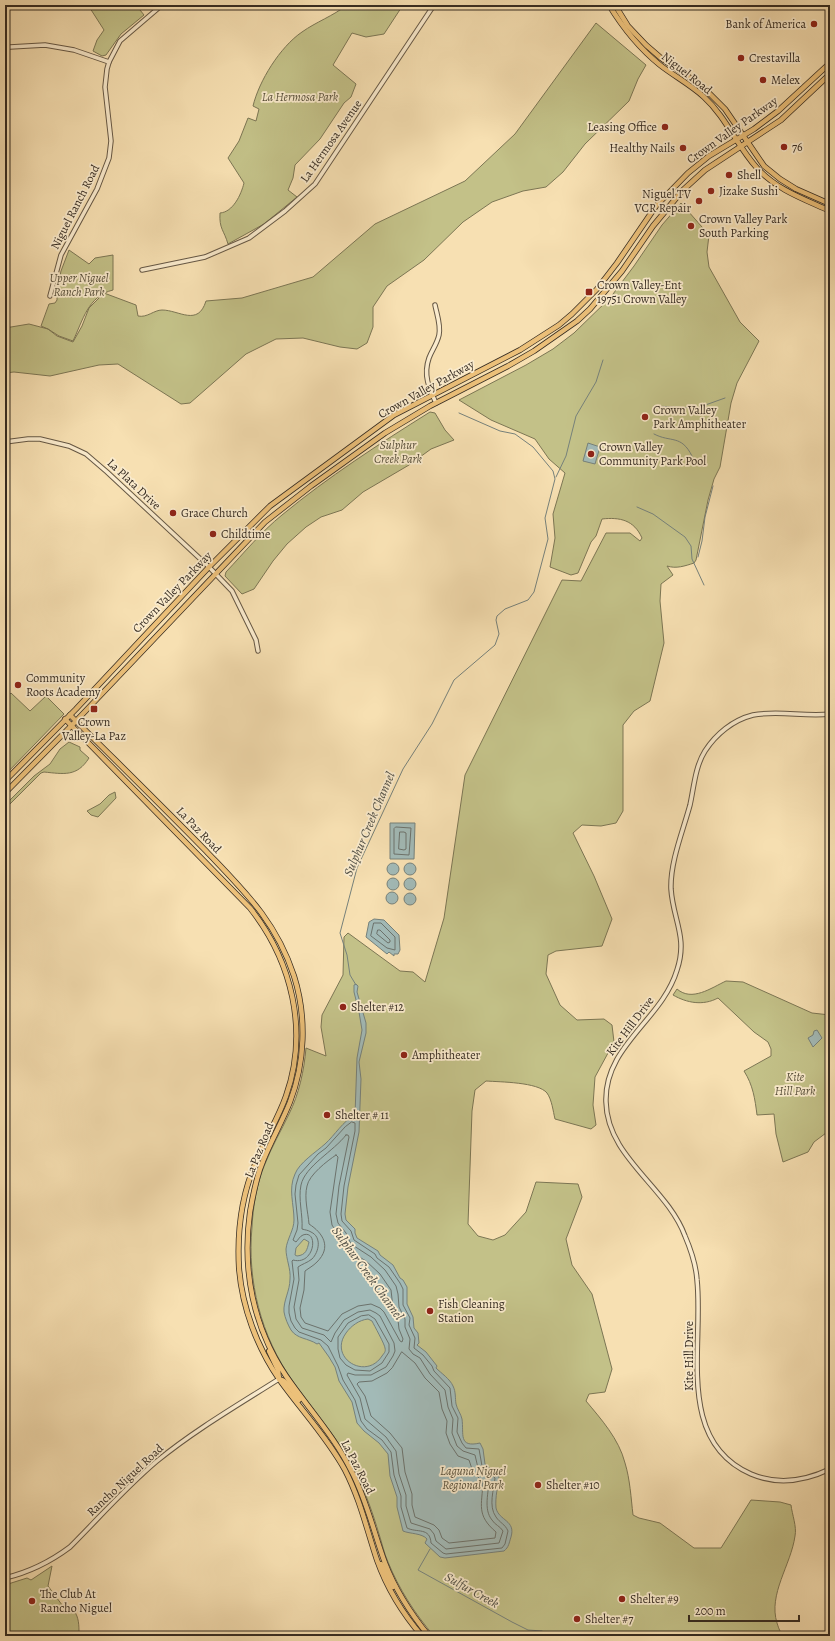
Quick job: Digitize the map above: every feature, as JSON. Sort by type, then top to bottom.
[{"type":"main road","name":"Niguel Road","points":[[609,5],[634,41],[650,56],[705,98],[717,110],[736,140],[757,168],[784,190],[830,211]]},
{"type":"main road","name":"Niguel Road","points":[[615,5],[635,34],[652,50],[702,86],[725,109],[764,166],[780,179],[796,189],[830,204]]},
{"type":"main road","name":"Crown Valley Parkway","points":[[5,781],[70,715],[209,567],[270,506],[405,408],[532,343],[572,314],[601,284],[656,206],[679,182],[703,161],[743,136],[786,105],[830,64]]},
{"type":"main road","points":[[676,76],[680,70]]},
{"type":"main road","name":"Crown Valley Parkway","points":[[5,793],[76,721],[215,573],[277,511],[385,433],[436,403],[547,344],[577,321],[590,309],[622,271],[653,226],[682,191],[705,170],[792,111],[830,74]]},
{"type":"main road","points":[[811,202],[823,200],[830,208]]},
{"type":"main road","name":"La Paz Road","points":[[70,715],[183,827],[254,901],[278,936],[293,974],[298,991],[302,1030],[299,1069],[289,1103],[258,1174],[252,1199],[247,1259],[250,1290],[255,1310],[270,1349],[284,1374],[332,1438],[351,1470],[361,1493],[386,1564],[400,1594],[414,1617],[429,1636]]},
{"type":"main road","name":"La Paz Road","points":[[65,719],[250,908],[271,938],[285,970],[291,989],[295,1010],[296,1035],[293,1070],[282,1106],[257,1158],[248,1182],[241,1216],[239,1240],[240,1282],[247,1311],[257,1338],[279,1379],[324,1437],[344,1470],[362,1509],[378,1562],[396,1600],[422,1636]]},
{"type":"main road","points":[[291,989],[298,991]]},
{"type":"main road","points":[[270,1349],[269,1352],[278,1370],[279,1379],[282,1379],[305,1408],[309,1412],[312,1412]]},
{"type":"main road","points":[[374,1529],[372,1533],[379,1557],[378,1562],[382,1564],[395,1592],[400,1594]]},
{"type":"street","name":"Niguel Ranch Road","points":[[50,296],[61,255],[97,189],[109,158],[111,141],[105,87],[109,62],[120,41],[162,5]]},
{"type":"street","name":"La Hermosa Avenue","points":[[142,270],[205,257],[249,238],[286,211],[315,184],[434,5]]},
{"type":"street","points":[[5,48],[45,45],[74,50],[109,62]]},
{"type":"street","points":[[435,305],[439,335],[429,358],[426,371],[428,385],[436,403]]},
{"type":"street","name":"La Plata Drive","points":[[5,442],[40,439],[69,446],[86,454],[209,567],[232,591],[256,640],[258,651]]},
{"type":"street","name":"Kite Hill Drive","points":[[830,714],[752,715],[736,721],[727,727],[710,745],[704,754],[699,765],[671,879],[673,900],[681,939],[678,969],[669,990],[616,1058],[610,1072],[606,1099],[606,1111],[616,1140],[623,1151],[674,1213],[684,1232],[691,1251],[698,1279],[699,1399],[703,1421],[715,1446],[727,1459],[739,1468],[758,1477],[768,1479],[787,1481],[810,1478],[830,1469]]},
{"type":"street","name":"Rancho Niguel Road","points":[[5,1578],[35,1569],[60,1555],[70,1547],[132,1484],[159,1460],[195,1432],[279,1379]]},
{"type":"green space","points":[[88,5],[136,5],[144,15],[121,34],[106,55],[102,56],[93,51],[97,40],[104,30]]},
{"type":"green space","name":"La Hermosa Park","points":[[347,5],[403,5],[384,34],[366,37],[352,33],[333,65],[356,84],[351,97],[344,103],[320,139],[295,165],[293,178],[288,190],[297,197],[264,224],[228,244],[221,226],[220,213],[229,210],[233,206],[239,198],[244,183],[228,158],[239,141],[248,118],[256,121],[259,109],[253,106],[260,86],[278,55],[294,38],[307,28]]},
{"type":"green space","name":"Upper Niguel Ranch Park","points":[[596,23],[646,65],[638,79],[629,101],[585,144],[563,172],[546,187],[523,191],[492,202],[463,222],[424,260],[387,286],[373,307],[373,327],[367,343],[357,349],[340,347],[303,338],[276,339],[246,354],[190,403],[181,404],[118,364],[99,365],[50,376],[14,372],[5,373],[5,328],[29,324],[48,329],[41,326],[49,304],[55,303],[57,300],[57,290],[61,271],[69,250],[89,264],[95,258],[113,255],[113,290],[104,293],[136,305],[138,316],[144,316],[162,310],[193,315],[203,309],[206,301],[242,298],[313,277],[375,224],[465,181],[515,134]],"holes":[[[103,294],[89,308],[82,326],[73,342],[57,336],[48,329],[59,336],[73,341],[87,310],[92,303]]]},
{"type":"green space","name":"Laguna Niguel Regional Park","points":[[681,203],[709,235],[707,252],[709,267],[740,322],[759,341],[737,383],[731,403],[720,467],[714,479],[708,500],[696,560],[694,563],[684,566],[667,566],[673,575],[661,584],[660,601],[664,643],[650,701],[634,711],[623,725],[623,811],[616,823],[601,826],[582,825],[573,833],[594,876],[612,919],[602,946],[556,951],[548,955],[546,974],[560,1005],[577,1020],[604,1019],[612,1025],[614,1042],[595,1077],[593,1105],[596,1125],[591,1129],[555,1119],[549,1096],[542,1089],[518,1083],[486,1081],[475,1090],[472,1111],[468,1224],[478,1236],[493,1240],[505,1235],[526,1212],[536,1182],[578,1184],[582,1197],[566,1239],[572,1265],[592,1294],[612,1369],[605,1392],[589,1394],[586,1401],[609,1430],[622,1454],[627,1469],[633,1515],[660,1523],[694,1548],[721,1548],[751,1500],[780,1502],[791,1505],[795,1525],[795,1536],[793,1547],[775,1601],[777,1623],[779,1629],[785,1636],[434,1636],[408,1601],[392,1572],[360,1481],[334,1437],[281,1363],[264,1326],[254,1288],[252,1268],[251,1247],[254,1203],[265,1164],[296,1098],[304,1065],[306,1048],[326,1056],[321,1027],[322,1015],[343,975],[344,937],[348,933],[400,971],[413,972],[425,982],[444,918],[465,775],[562,580],[581,581],[606,533],[630,533],[640,541],[642,538],[635,527],[626,521],[620,519],[602,519],[596,536],[591,542],[578,573],[571,575],[550,567],[555,538],[553,514],[565,473],[549,459],[535,439],[491,420],[459,400],[526,365],[553,349],[574,333],[610,298],[662,225]]},
{"type":"green space","name":"Sulphur Creek Park","points":[[430,412],[435,413],[445,430],[454,440],[431,449],[409,465],[363,492],[342,510],[321,517],[306,527],[287,544],[273,561],[254,589],[242,594],[225,576],[226,572],[260,535],[299,501],[354,461]]},
{"type":"green space","points":[[11,693],[30,711],[46,696],[64,714],[5,775],[5,699]]},
{"type":"green space","points":[[69,742],[80,747],[80,750],[89,758],[84,764],[80,768],[70,773],[41,773],[5,809],[5,805],[34,776],[50,764],[60,749]]},
{"type":"green space","points":[[115,792],[116,798],[98,817],[91,815],[87,811],[100,804],[109,795]]},
{"type":"green space","name":"Kite Hill Park","points":[[726,981],[743,982],[812,1013],[830,1015],[830,1130],[814,1142],[808,1152],[783,1162],[776,1134],[774,1114],[757,1115],[752,1087],[744,1071],[771,1056],[771,1049],[768,1042],[754,1032],[718,998],[701,1003],[689,1002],[673,995],[677,989],[683,993],[695,994],[708,990]]},
{"type":"green space","name":"The Club At Rancho Niguel","points":[[52,1566],[48,1586],[68,1613],[74,1611],[76,1613],[79,1634],[74,1636],[5,1636],[5,1585],[27,1578],[31,1580]]},
{"type":"water","name":"Crown Valley Community Park Pool","points":[[588,443],[600,447],[595,464],[583,461]]},
{"type":"water","points":[[390,823],[415,823],[414,859],[390,859]]},
{"type":"water","points":[[391,863],[395,863],[399,869],[395,875],[391,875],[387,871],[387,867]]},
{"type":"water","points":[[408,863],[412,863],[416,869],[412,875],[408,875],[404,871],[404,867]]},
{"type":"water","points":[[391,878],[395,878],[399,884],[395,890],[391,890],[387,886],[387,882]]},
{"type":"water","points":[[408,878],[412,878],[416,884],[412,890],[408,890],[404,886],[404,882]]},
{"type":"water","points":[[390,892],[394,892],[398,898],[394,904],[390,904],[386,900],[386,896]]},
{"type":"water","points":[[408,893],[412,893],[416,899],[412,905],[408,905],[404,901],[404,897]]},
{"type":"water","points":[[374,919],[384,920],[399,935],[400,950],[398,954],[394,954],[394,956],[389,952],[387,954],[366,937],[369,922]]},
{"type":"water","points":[[356,984],[358,986],[357,992],[366,1023],[366,1033],[359,1062],[361,1079],[359,1132],[348,1187],[345,1214],[346,1220],[355,1229],[357,1238],[378,1251],[380,1255],[393,1265],[400,1278],[403,1280],[407,1287],[407,1304],[413,1317],[414,1328],[418,1333],[419,1343],[417,1345],[426,1352],[437,1366],[436,1368],[452,1383],[457,1406],[462,1419],[465,1442],[473,1444],[480,1443],[483,1449],[485,1464],[499,1476],[496,1508],[500,1516],[509,1524],[512,1531],[509,1545],[504,1551],[445,1558],[440,1557],[425,1543],[427,1539],[425,1537],[403,1531],[397,1507],[397,1497],[390,1476],[388,1454],[379,1443],[364,1431],[357,1423],[352,1402],[339,1381],[335,1367],[319,1343],[317,1344],[293,1333],[284,1314],[290,1283],[286,1249],[294,1220],[292,1185],[295,1174],[304,1162],[355,1115],[357,1058],[362,1030],[354,992],[354,985]],"holes":[[[304,1239],[309,1242],[307,1250],[302,1255],[297,1256],[295,1255],[296,1248]],[[368,1319],[372,1321],[385,1346],[385,1352],[375,1363],[367,1366],[359,1366],[351,1363],[345,1358],[342,1351],[342,1342],[346,1333],[353,1326],[358,1322]]]},
{"type":"water","points":[[817,1030],[822,1038],[813,1047],[808,1038],[813,1035],[814,1031]]},
{"type":"waterway","points":[[556,477],[566,456],[576,416],[596,382],[603,360]]},
{"type":"waterway","points":[[654,406],[697,408],[725,398]]},
{"type":"waterway","name":"Sulphur Creek Channel","points":[[356,985],[350,975],[347,955],[340,933],[357,868],[403,769],[432,724],[454,680],[495,645],[499,634],[496,620],[497,616],[505,609],[528,600],[534,592],[548,539],[545,518],[555,479],[553,471],[533,447],[515,434],[500,431],[459,413]]},
{"type":"waterway","points":[[654,434],[680,442],[688,449],[692,456]]},
{"type":"waterway","points":[[698,557],[705,517],[713,486]]},
{"type":"waterway","points":[[637,507],[653,514],[685,537],[691,546],[692,559],[704,585]]},
{"type":"waterway","name":"Sulfur Creek","points":[[430,1549],[418,1570],[528,1630],[542,1631]]},
{"type":"waterway","name":"Sulfur Creek","points":[[547,1632],[572,1632],[587,1636]]},
{"type":"place","name":"Bank of America","points":[[814,24]]},
{"type":"place","name":"Crestavilla","points":[[741,58]]},
{"type":"place","name":"Melex","points":[[763,80]]},
{"type":"place","name":"Leasing Office","points":[[665,127]]},
{"type":"place","name":"76","points":[[784,147]]},
{"type":"place","name":"Healthy Nails","points":[[683,148]]},
{"type":"place","name":"Shell","points":[[729,175]]},
{"type":"place","name":"Jizake Sushi","points":[[711,191]]},
{"type":"place","name":"Niguel TV VCR Repair","points":[[699,201]]},
{"type":"place","name":"Crown Valley Park South Parking","points":[[691,226]]},
{"type":"place","name":"Crown Valley-Ent 19751 Crown Valley","points":[[589,292]]},
{"type":"place","name":"Crown Valley Park Amphitheater","points":[[645,417]]},
{"type":"place","name":"Crown Valley Community Park Pool","points":[[591,454]]},
{"type":"place","name":"Grace Church","points":[[173,513]]},
{"type":"place","name":"Childtime","points":[[213,534]]},
{"type":"place","name":"Community Roots Academy","points":[[18,685]]},
{"type":"place","name":"Crown Valley-La Paz","points":[[94,709]]},
{"type":"place","name":"Shelter #12","points":[[343,1007]]},
{"type":"place","name":"Amphitheater","points":[[404,1055]]},
{"type":"place","name":"Shelter # 11","points":[[327,1115]]},
{"type":"place","name":"Fish Cleaning Station","points":[[430,1311]]},
{"type":"place","name":"Shelter #10","points":[[538,1485]]},
{"type":"place","name":"Shelter #9","points":[[622,1599]]},
{"type":"place","name":"The Club At Rancho Niguel","points":[[32,1601]]},
{"type":"place","name":"Shelter #7","points":[[577,1619]]}]
